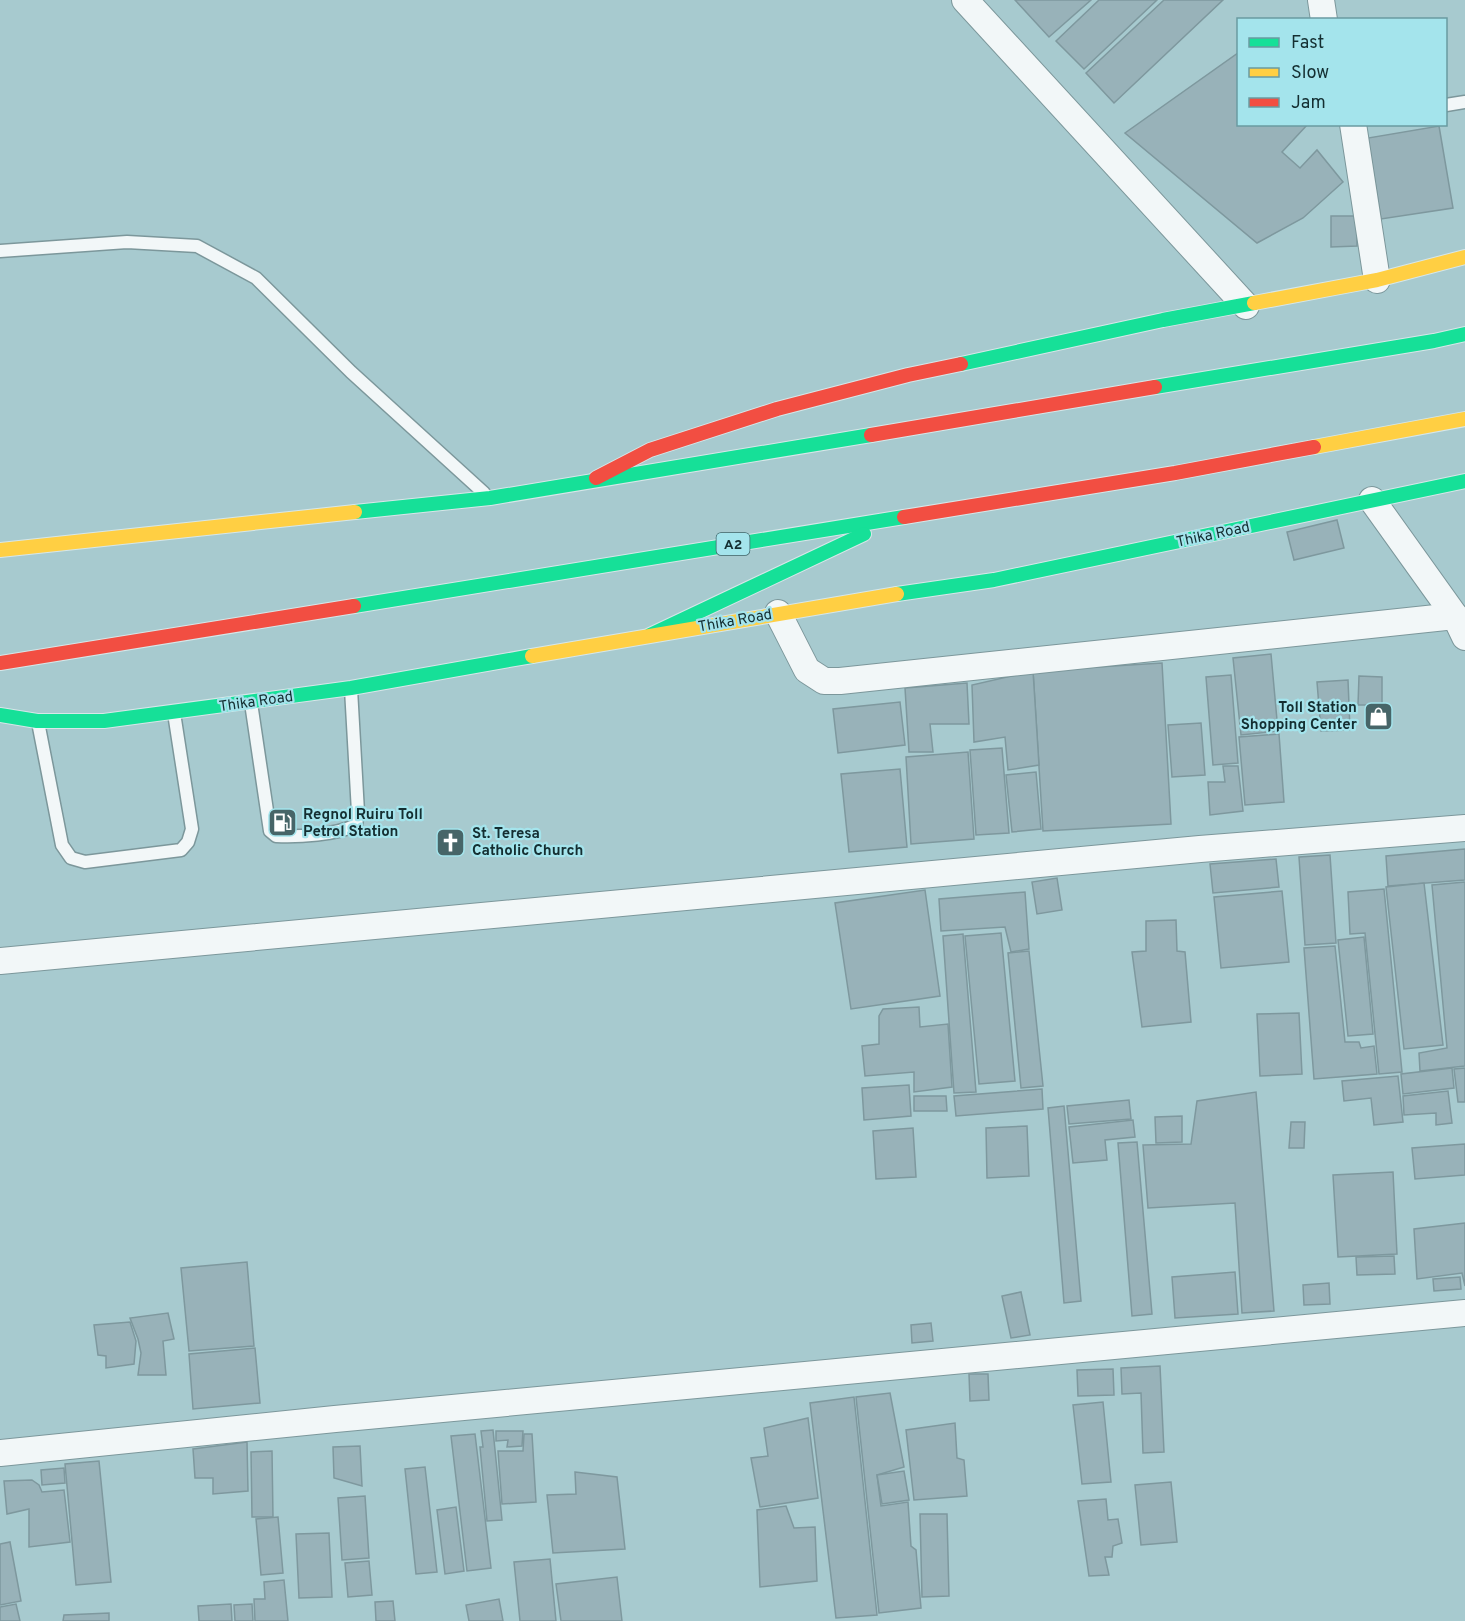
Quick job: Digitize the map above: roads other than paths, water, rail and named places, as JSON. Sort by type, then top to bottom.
[{"type":"main road","points":[[586,483],[650,450],[777,409],[908,375],[1108,332],[1377,280],[1465,257]]},
{"type":"main road","points":[[0,550],[490,498],[1465,334]]},
{"type":"main road","name":"A2","points":[[0,663],[1175,473],[1465,419]]},
{"type":"main road","name":"Thika Road","points":[[0,715],[37,721],[104,721],[351,688],[778,613],[994,579],[1465,481]]},
{"type":"main road","points":[[650,635],[898,518]]},
{"type":"street","points":[[1322,0],[1324,18]]},
{"type":"street","points":[[971,2],[1246,306]]},
{"type":"street","points":[[1353,126],[1377,280]]},
{"type":"street","points":[[778,613],[807,670],[824,681],[1460,626],[1372,500]]},
{"type":"street","points":[[0,961],[1188,850],[1465,828]]},
{"type":"street","points":[[0,1453],[335,1419],[1465,1313]]},
{"type":"lane","points":[[1447,105],[1465,102]]},
{"type":"lane","points":[[0,251],[127,242],[197,246],[256,278],[351,372],[490,498]]},
{"type":"lane","points":[[250,702],[270,831],[276,836],[286,837],[344,831],[356,825],[358,812],[351,688]]},
{"type":"lane","points":[[37,721],[62,845],[71,858],[85,862],[181,850],[188,842],[192,829],[174,712]]},
{"type":"place","name":"Toll Station Shopping Center","points":[[1378,716]]},
{"type":"place","name":"Regnol Ruiru Toll Petrol Station","points":[[282,823]]},
{"type":"place","name":"St. Teresa Catholic Church","points":[[451,842]]}]
